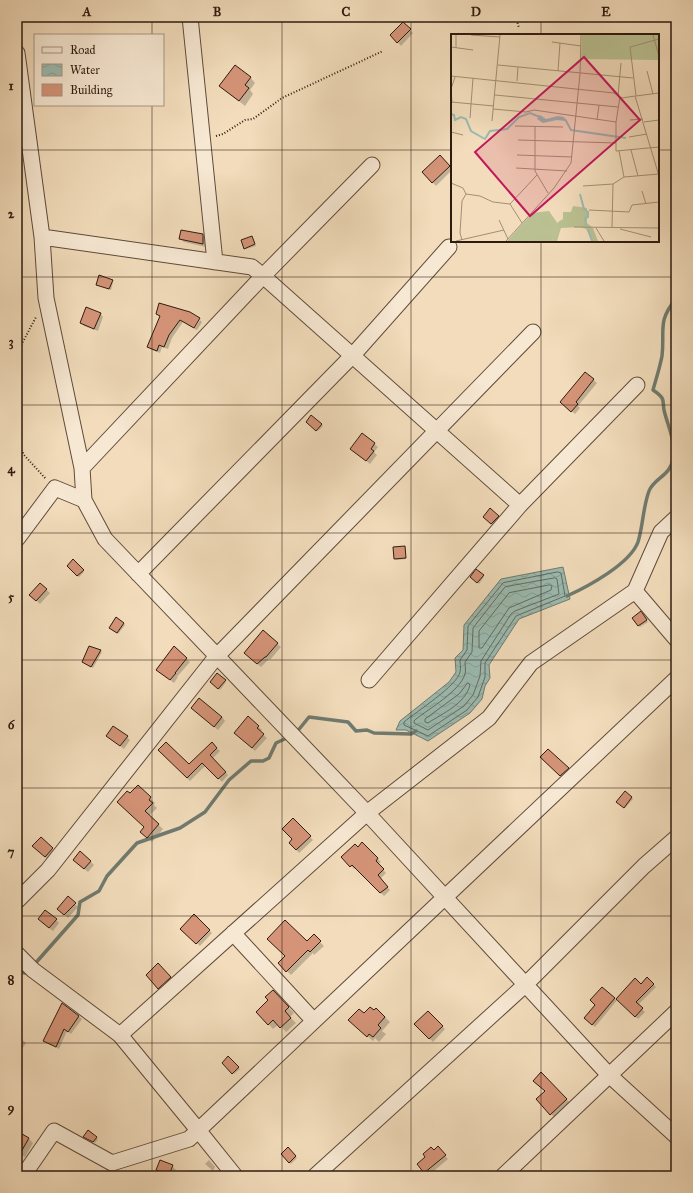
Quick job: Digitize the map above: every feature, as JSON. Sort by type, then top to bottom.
[{"type":"street","points":[[190,17],[215,262]]},
{"type":"street","points":[[17,53],[42,236],[46,298],[82,468],[84,500],[105,539],[216,657],[367,813],[608,1074],[676,1136]]},
{"type":"street","points":[[82,468],[264,276],[372,165]]},
{"type":"street","points":[[42,236],[252,267],[353,355],[520,505]]},
{"type":"street","points":[[138,574],[353,355],[449,247]]},
{"type":"street","points":[[17,900],[48,870],[216,657],[533,332]]},
{"type":"street","points":[[369,680],[520,505],[636,385]]},
{"type":"street","points":[[17,539],[55,488],[84,500]]},
{"type":"street","points":[[120,1035],[367,813],[490,718],[531,663],[635,591],[660,532],[676,518]]},
{"type":"street","points":[[635,591],[676,639]]},
{"type":"street","points":[[23,1176],[54,1131],[112,1163],[189,1139],[676,679]]},
{"type":"street","points":[[315,1176],[525,985],[644,866],[676,838]]},
{"type":"street","points":[[234,933],[314,1020]]},
{"type":"street","points":[[17,954],[31,968],[120,1035],[235,1176]]},
{"type":"street","points":[[502,1176],[608,1074],[676,1012]]},
{"type":"path","points":[[516,17],[519,28]]},
{"type":"path","points":[[203,140],[223,134],[245,120],[253,119],[282,98],[383,51]]},
{"type":"path","points":[[17,352],[46,298]]},
{"type":"path","points":[[17,442],[24,455],[55,488]]},
{"type":"water","points":[[563,567],[570,599],[519,619],[489,665],[490,678],[485,686],[482,699],[470,713],[428,741],[406,730],[396,730],[400,721],[449,682],[456,672],[455,658],[463,650],[464,625],[501,579]]},
{"type":"building","points":[[403,22],[411,29],[397,43],[390,35]]},
{"type":"building","points":[[235,65],[251,77],[245,85],[249,88],[239,101],[219,86]]},
{"type":"building","points":[[440,155],[450,166],[432,183],[422,172]]},
{"type":"building","points":[[181,230],[203,234],[203,244],[179,239]]},
{"type":"building","points":[[252,236],[255,244],[244,249],[241,240]]},
{"type":"building","points":[[99,275],[113,280],[109,289],[96,285]]},
{"type":"building","points":[[159,303],[190,312],[200,318],[194,328],[180,320],[169,335],[164,347],[159,345],[157,351],[147,347],[160,316],[156,314]]},
{"type":"building","points":[[86,307],[101,313],[94,329],[80,323]]},
{"type":"building","points":[[585,372],[594,379],[576,402],[578,404],[571,412],[560,402]]},
{"type":"building","points":[[311,415],[322,424],[316,431],[306,422]]},
{"type":"building","points":[[362,433],[375,443],[371,449],[374,451],[366,461],[350,449]]},
{"type":"building","points":[[490,508],[499,516],[491,524],[483,517]]},
{"type":"building","points":[[405,546],[406,558],[394,559],[393,547]]},
{"type":"building","points":[[73,559],[84,570],[77,576],[67,566]]},
{"type":"building","points":[[476,569],[484,575],[477,583],[470,577]]},
{"type":"building","points":[[40,583],[47,589],[36,601],[29,595]]},
{"type":"building","points":[[641,611],[647,620],[638,626],[632,618]]},
{"type":"building","points":[[116,617],[124,623],[117,633],[109,628]]},
{"type":"building","points":[[263,630],[278,643],[266,657],[257,664],[244,653]]},
{"type":"building","points":[[89,646],[101,650],[91,667],[82,662]]},
{"type":"building","points":[[174,646],[187,658],[170,680],[156,670]]},
{"type":"building","points":[[217,673],[226,680],[218,689],[210,682]]},
{"type":"building","points":[[199,698],[222,717],[214,727],[191,708]]},
{"type":"building","points":[[248,716],[259,726],[257,728],[264,734],[252,748],[234,733]]},
{"type":"building","points":[[113,726],[128,736],[120,746],[106,736]]},
{"type":"building","points":[[166,742],[189,764],[212,742],[217,748],[210,755],[226,772],[218,779],[202,763],[187,778],[158,750]]},
{"type":"building","points":[[548,749],[569,768],[560,776],[540,757]]},
{"type":"building","points":[[138,785],[151,797],[149,800],[153,803],[145,811],[159,824],[147,838],[140,832],[144,827],[117,802],[127,791],[130,793]]},
{"type":"building","points":[[625,791],[632,797],[624,808],[616,802]]},
{"type":"building","points":[[293,818],[311,836],[296,850],[289,843],[292,839],[282,829]]},
{"type":"building","points":[[41,837],[53,848],[45,857],[32,846]]},
{"type":"building","points":[[362,842],[378,858],[376,861],[384,869],[378,875],[388,887],[380,893],[352,865],[350,867],[341,857],[355,844],[358,847]]},
{"type":"building","points":[[80,851],[91,861],[84,869],[73,860]]},
{"type":"building","points":[[68,896],[76,903],[64,915],[57,909]]},
{"type":"building","points":[[45,910],[57,919],[49,928],[38,919]]},
{"type":"building","points":[[194,914],[210,930],[196,944],[180,929]]},
{"type":"building","points":[[285,920],[307,941],[314,934],[321,941],[310,952],[308,950],[286,972],[278,963],[285,956],[267,939]]},
{"type":"building","points":[[158,963],[171,977],[158,989],[146,975]]},
{"type":"building","points":[[647,977],[654,984],[636,1002],[643,1008],[635,1017],[616,999],[635,978],[641,984]]},
{"type":"building","points":[[602,987],[615,998],[592,1025],[584,1018],[595,1005],[590,1000]]},
{"type":"building","points":[[273,990],[289,1007],[285,1011],[291,1018],[280,1028],[273,1020],[268,1025],[256,1012],[268,1000],[265,997]]},
{"type":"building","points":[[62,1003],[79,1016],[68,1032],[64,1029],[56,1047],[43,1041]]},
{"type":"building","points":[[370,1007],[374,1010],[376,1008],[385,1017],[378,1025],[381,1028],[373,1037],[369,1034],[367,1037],[348,1020],[359,1009],[364,1013]]},
{"type":"building","points":[[428,1011],[443,1026],[429,1039],[414,1024]]},
{"type":"building","points":[[228,1056],[239,1067],[232,1074],[222,1063]]},
{"type":"building","points":[[541,1072],[567,1099],[550,1115],[536,1099],[545,1091],[533,1081]]},
{"type":"building","points":[[88,1130],[97,1137],[93,1142],[83,1137]]},
{"type":"building","points":[[17,1131],[29,1138],[17,1159]]},
{"type":"building","points":[[438,1146],[446,1155],[424,1173],[417,1164],[425,1157],[423,1154],[431,1147],[434,1150]]},
{"type":"building","points":[[288,1147],[296,1156],[289,1163],[281,1154]]},
{"type":"building","points":[[160,1160],[173,1165],[169,1175],[156,1170]]},
{"type":"waterway","points":[[567,596],[607,574],[633,550],[640,536],[645,503],[649,491],[653,484],[667,472],[672,462],[674,447],[663,401],[662,398],[653,390],[662,356],[664,320],[666,314],[676,299]]},
{"type":"waterway","points":[[296,733],[309,717],[348,722],[356,731],[367,730],[374,733],[411,734],[416,731]]},
{"type":"waterway","points":[[33,966],[78,915],[80,902],[99,891],[107,876],[137,843],[180,828],[205,812],[229,780],[251,761],[263,761],[269,758],[276,743],[289,737]]},
{"type":"waterway","points":[[17,967],[24,973],[28,973],[29,971]]}]
